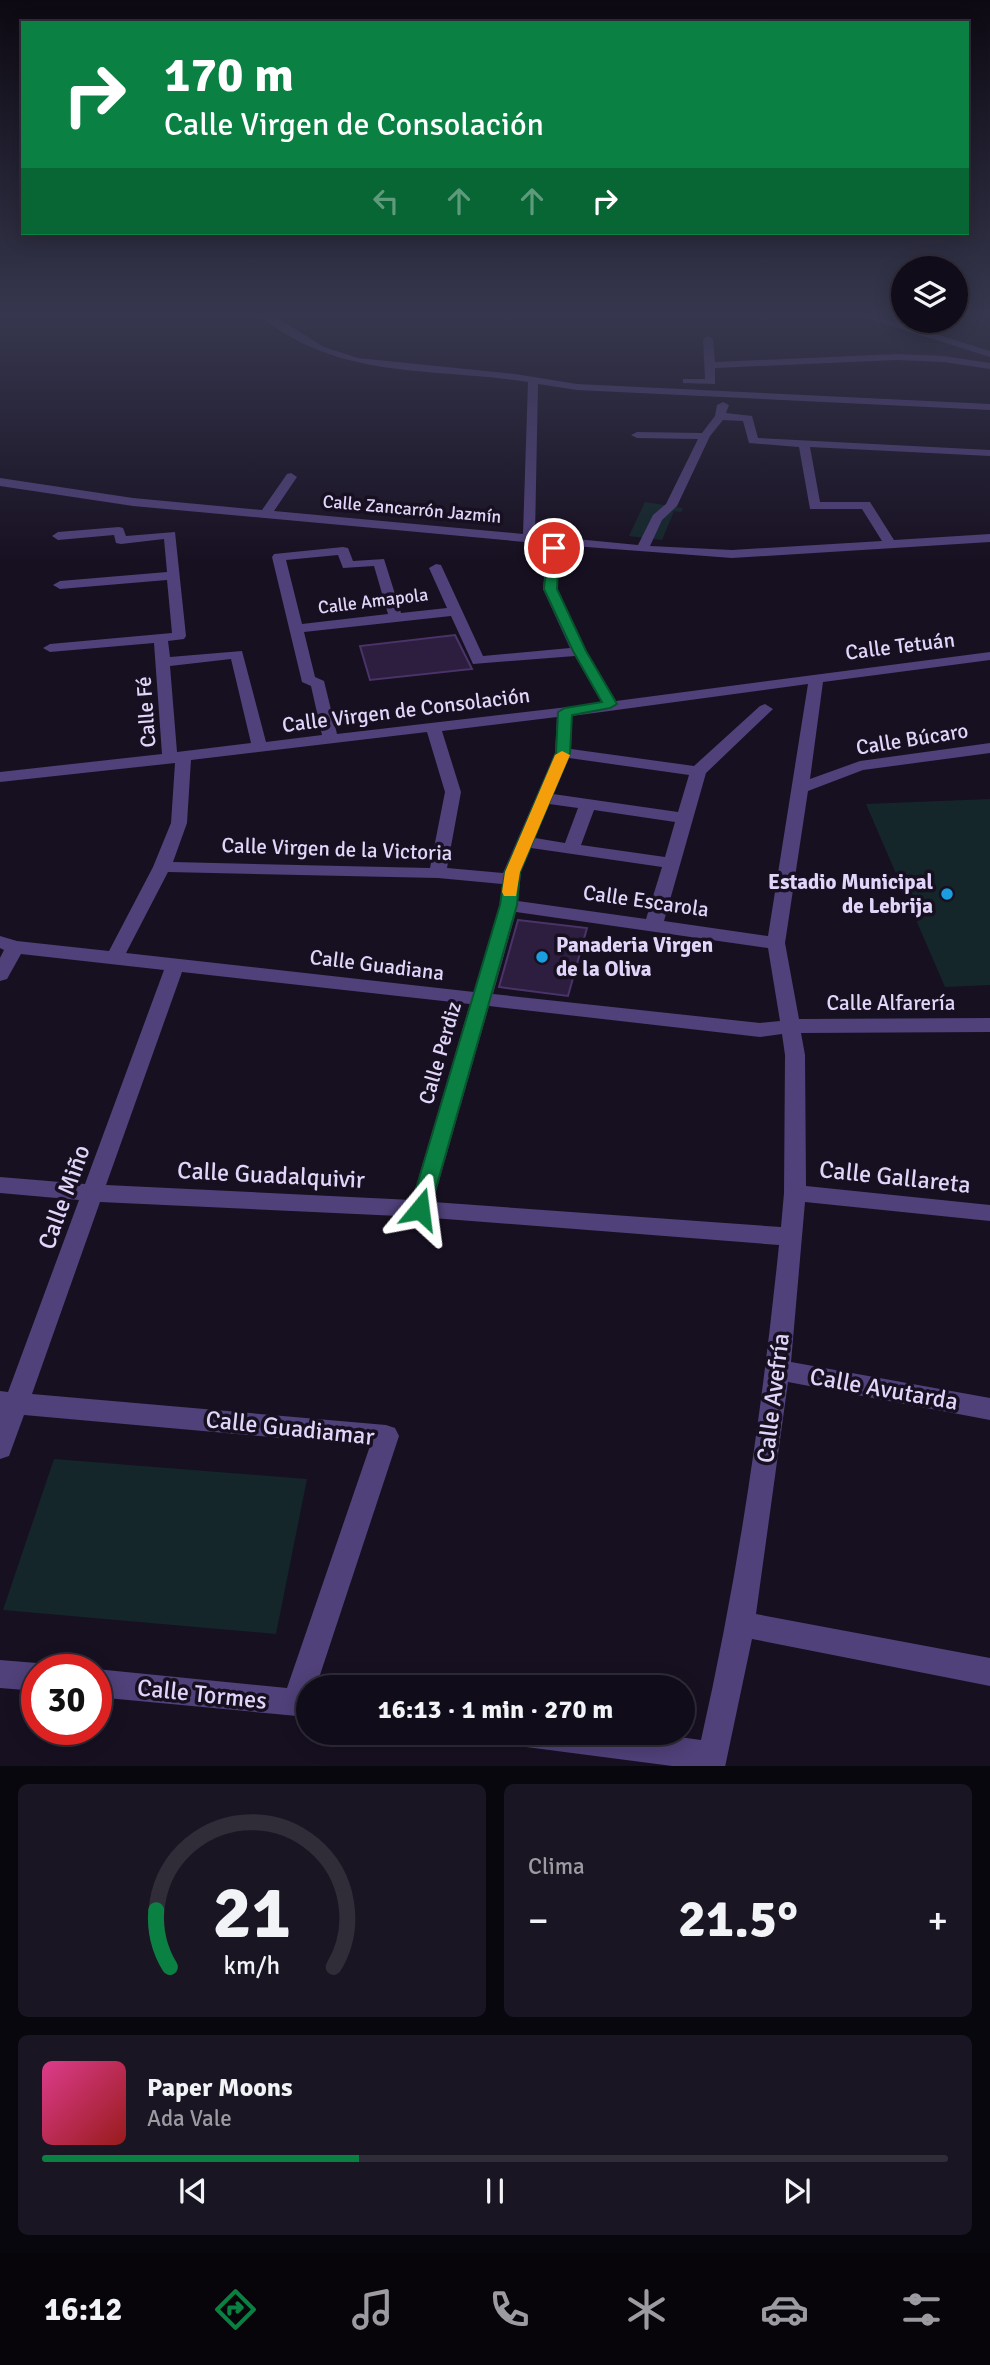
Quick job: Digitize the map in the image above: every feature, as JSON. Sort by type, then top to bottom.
[{"type":"street","points":[[529,536],[533,396]]},
{"type":"street","points":[[642,549],[657,518],[671,506],[705,436],[720,416],[726,396]]},
{"type":"street","points":[[873,396],[985,407]]},
{"type":"street","points":[[720,416],[748,418],[753,441],[990,453]]},
{"type":"street","points":[[637,435],[705,436]]},
{"type":"street","points":[[804,443],[814,506],[866,505],[890,544]]},
{"type":"street","points":[[266,514],[291,477]]},
{"type":"street","name":"Calle Zancarrón Jazmín","points":[[0,482],[133,502],[529,536],[554,544],[642,549],[732,554],[990,538]]},
{"type":"street","points":[[50,649],[179,636],[170,535],[121,540],[119,531],[58,536]]},
{"type":"street","points":[[554,544],[551,589],[579,651],[610,704]]},
{"type":"street","points":[[331,740],[317,681],[309,682],[279,557],[343,551],[348,565],[379,562],[396,618]]},
{"type":"street","points":[[436,568],[478,661],[579,651]]},
{"type":"street","points":[[60,585],[174,575]]},
{"type":"street","name":"Calle Amapola","points":[[296,629],[454,611]]},
{"type":"street","name":"Calle Fé","points":[[115,957],[162,867],[179,823],[177,758],[160,638]]},
{"type":"street","points":[[163,663],[237,654],[260,748]]},
{"type":"street","name":"Calle Tetuán","points":[[816,678],[990,656]]},
{"type":"street","points":[[776,943],[816,678]]},
{"type":"street","name":"Calle Virgen de Consolación","points":[[0,777],[565,712],[816,678]]},
{"type":"street","points":[[654,924],[698,771],[765,709]]},
{"type":"street","name":"Calle Perdiz","points":[[420,1209],[509,905],[511,879],[563,753],[565,712]]},
{"type":"street","points":[[433,727],[453,792],[438,873]]},
{"type":"street","name":"Calle Búcaro","points":[[801,788],[860,766],[990,748]]},
{"type":"street","points":[[563,753],[698,771]]},
{"type":"street","points":[[544,798],[684,818]]},
{"type":"street","points":[[571,848],[587,804]]},
{"type":"street","points":[[525,842],[672,863]]},
{"type":"street","name":"Calle Virgen de la Victoria","points":[[162,867],[438,873],[511,879]]},
{"type":"street","name":"Calle Escarola","points":[[509,905],[776,943]]},
{"type":"street","name":"Calle Avefría","points":[[711,1761],[741,1623],[778,1370],[795,1193],[795,1055],[776,943]]},
{"type":"street","points":[[0,975],[7,944]]},
{"type":"street","name":"Calle Guadiana","points":[[7,944],[760,1030],[792,1026]]},
{"type":"street","name":"Calle Miño","points":[[0,1448],[8,1402],[94,1193],[175,964]]},
{"type":"street","name":"Calle Alfarería","points":[[792,1026],[990,1026]]},
{"type":"street","name":"Calle Guadalquivir","points":[[0,1185],[94,1193],[420,1209],[791,1237]]},
{"type":"street","name":"Calle Gallareta","points":[[795,1193],[990,1213]]},
{"type":"street","name":"Calle Avutarda","points":[[778,1370],[990,1409]]},
{"type":"street","name":"Calle Guadiamar","points":[[8,1402],[386,1436],[311,1675]]},
{"type":"street","points":[[741,1623],[990,1672]]},
{"type":"street","points":[[0,1674],[21,1676]]},
{"type":"street","name":"Calle Tormes","points":[[112,1685],[296,1703]]},
{"type":"street","points":[[609,1745],[711,1761]]},
{"type":"shaded area","points":[[645,502],[683,508],[681,512],[674,511],[662,540],[629,536]]},
{"type":"shaded area","name":"Estadio Municipal de Lebrija","points":[[990,799],[990,985],[945,987],[866,804]]},
{"type":"shaded area","points":[[54,1459],[307,1479],[276,1634],[3,1610]]},
{"type":"building","points":[[455,635],[472,669],[370,680],[360,646]]},
{"type":"building","points":[[518,920],[587,928],[568,996],[499,987]]},
{"type":"slow traffic","points":[[510,892],[512,872],[562,755]]},
{"type":"place","name":"Estadio Municipal de Lebrija","points":[[947,894]]},
{"type":"place","name":"Panaderia Virgen de la Oliva","points":[[542,957]]},
{"type":"route","points":[[420,1209],[509,905],[512,872],[563,753],[565,712],[610,704],[579,651],[551,589],[554,548]]}]
